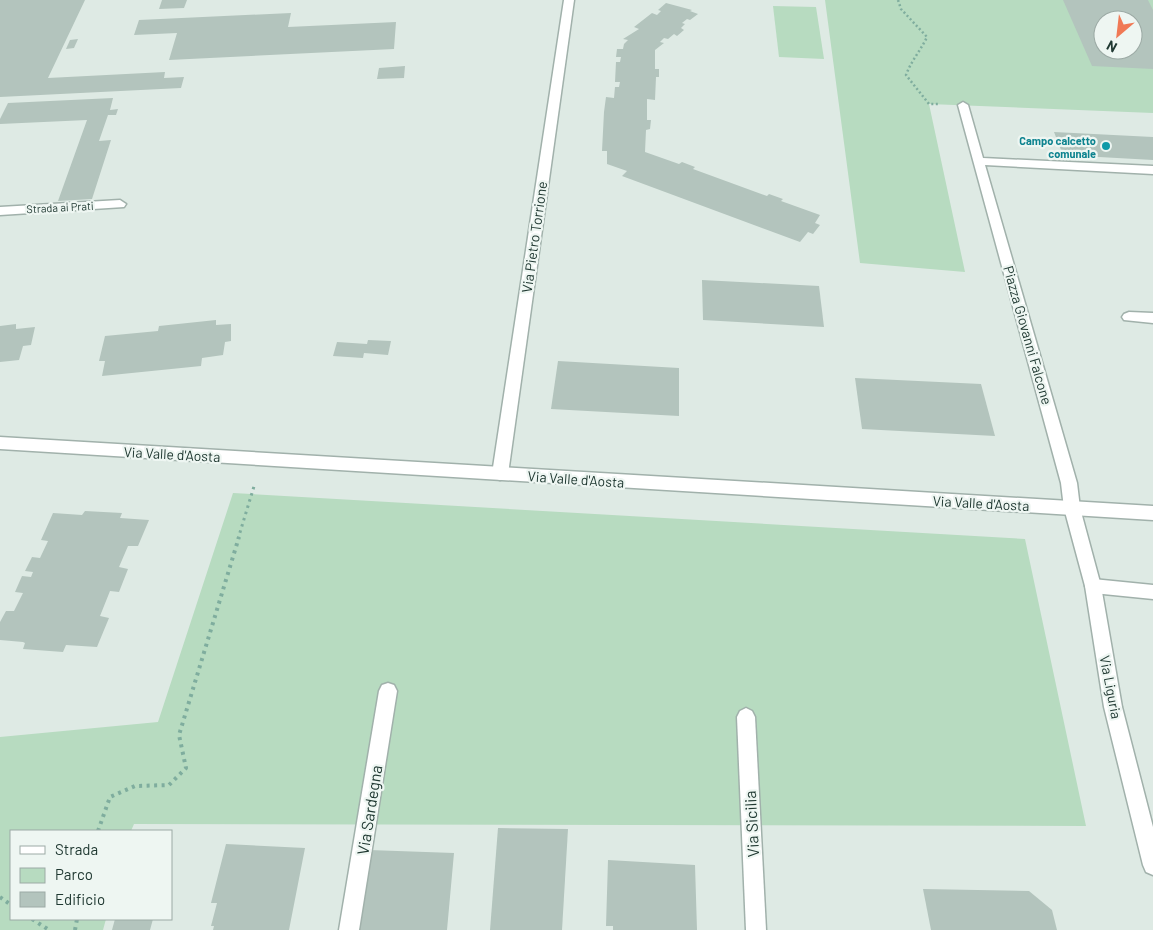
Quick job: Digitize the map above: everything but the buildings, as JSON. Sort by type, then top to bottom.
[{"type":"street","name":"Via Pietro Torrione","points":[[500,474],[569,0]]},
{"type":"street","name":"Piazza Giovanni Falcone","points":[[963,105],[1069,483],[1072,508]]},
{"type":"street","points":[[980,162],[1153,170]]},
{"type":"street","name":"Strada ai Prati","points":[[0,211],[120,204]]},
{"type":"street","points":[[1129,317],[1153,318]]},
{"type":"street","name":"Via Valle d'Aosta","points":[[0,443],[1153,513]]},
{"type":"street","name":"Via Liguria","points":[[1072,508],[1093,586],[1113,708],[1153,866]]},
{"type":"street","points":[[1093,586],[1153,592]]},
{"type":"street","name":"Via Sardegna","points":[[350,930],[388,691]]},
{"type":"street","name":"Via Sicilia","points":[[746,717],[756,930]]},
{"type":"path","points":[[898,0],[901,9],[927,37],[920,52],[909,66],[906,75],[929,104],[963,105]]},
{"type":"path","points":[[98,830],[110,796],[135,786],[169,785],[186,768],[179,735],[262,459]]},
{"type":"path","points":[[34,920],[49,930]]},
{"type":"green space","points":[[825,0],[1153,0],[1153,113],[929,104],[965,272],[860,263]]},
{"type":"green space","points":[[773,6],[816,7],[824,59],[779,57]]},
{"type":"green space","points":[[233,493],[1025,539],[1086,826],[134,824],[131,830],[10,830],[10,920],[106,920],[103,930],[0,930],[0,737],[158,722]]},
{"type":"place","name":"Campo calcetto comunale","points":[[1106,146]]}]
